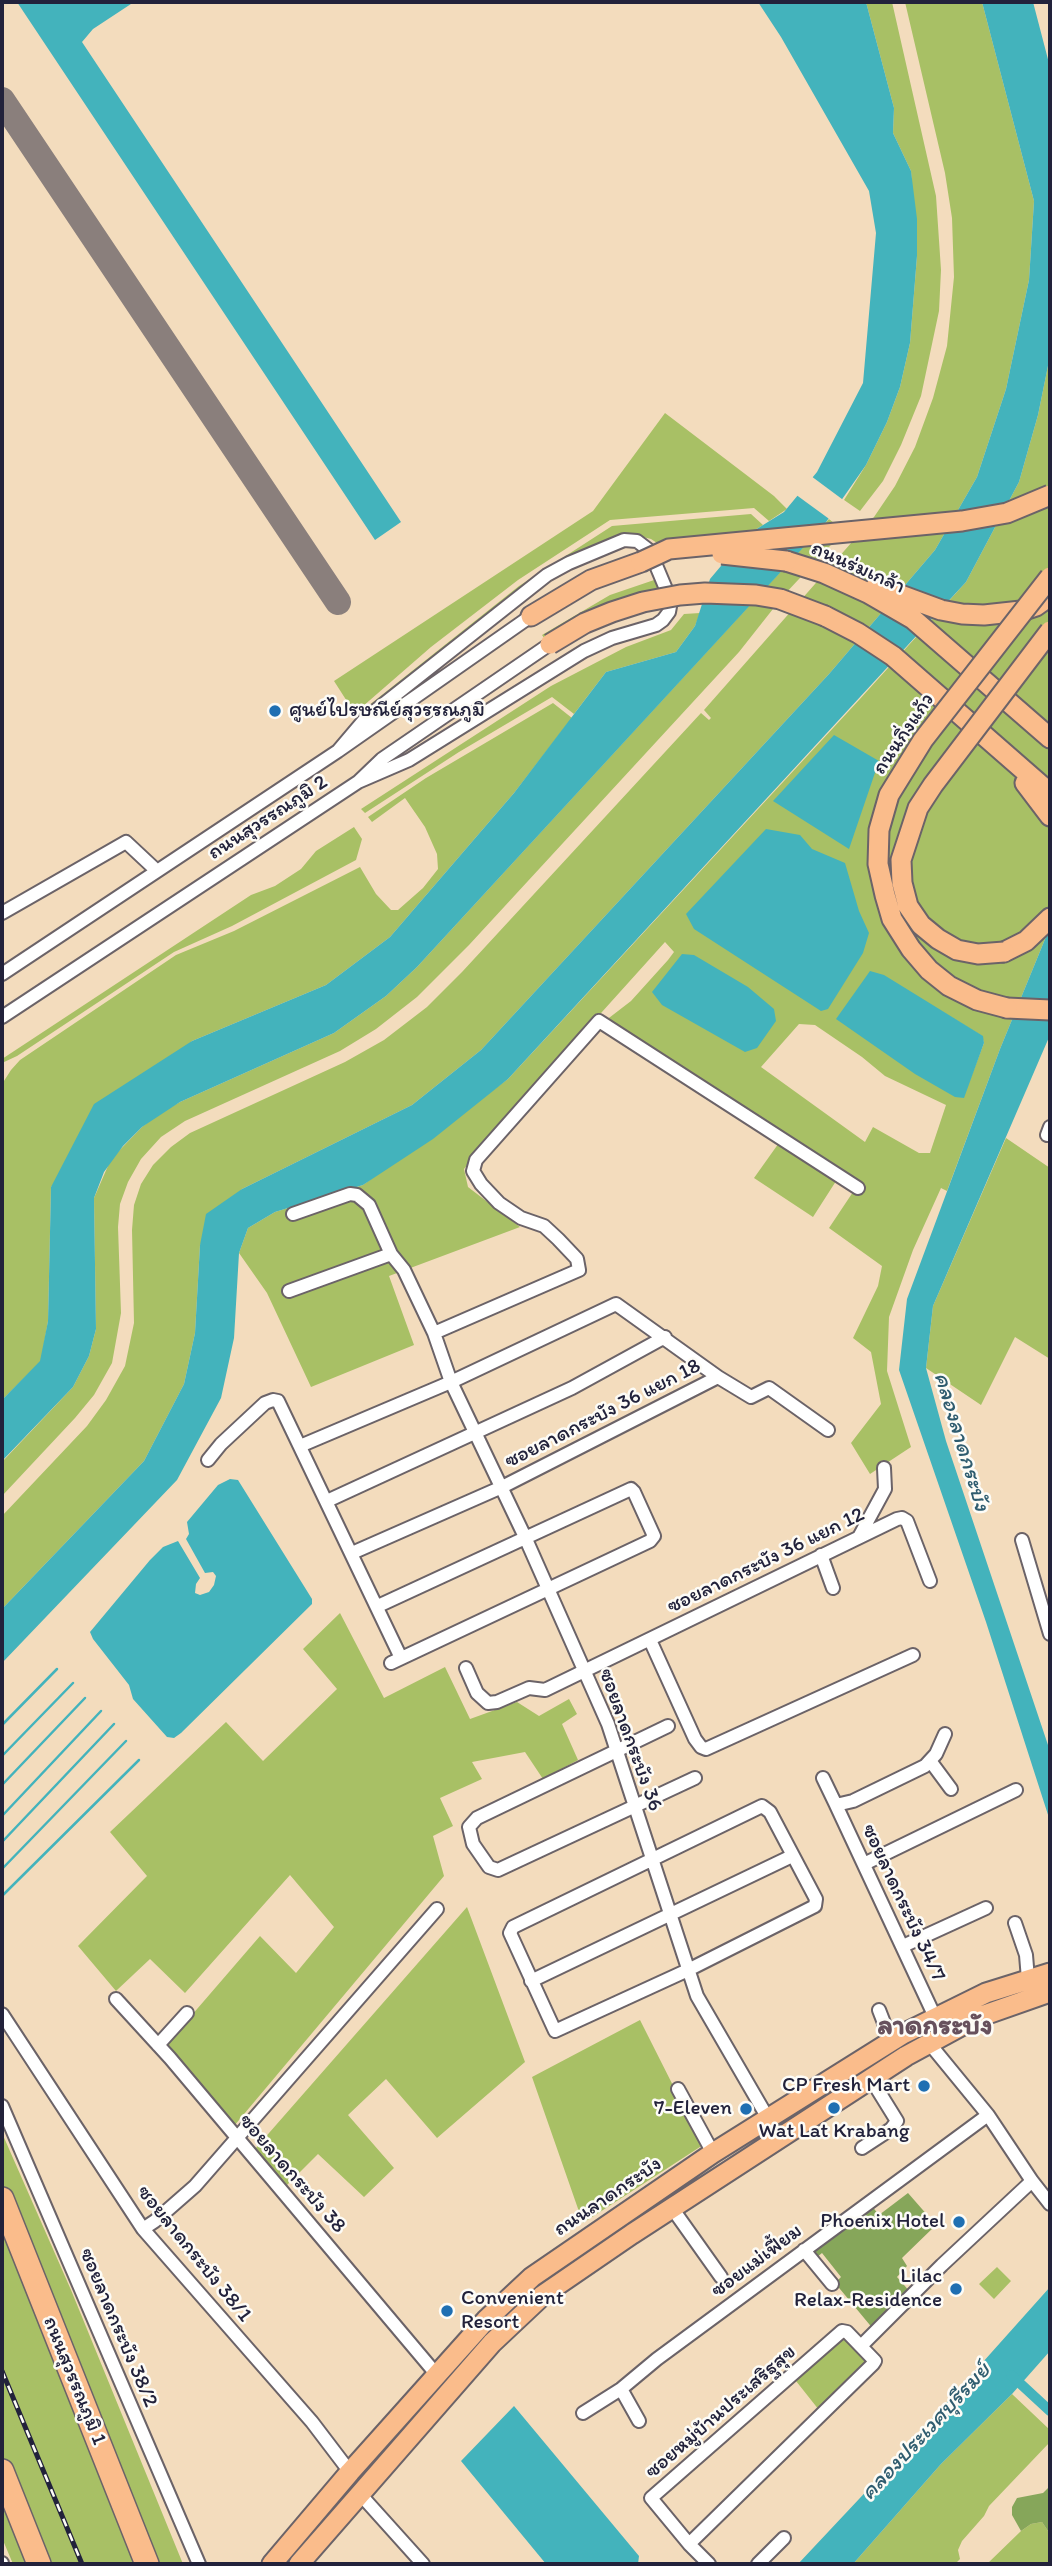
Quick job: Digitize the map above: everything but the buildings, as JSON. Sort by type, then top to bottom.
[{"type":"highway","name":"ถนนสุวรรณภูมิ 1","points":[[2,2199],[147,2564]]},
{"type":"highway","points":[[2,2471],[39,2564]]},
{"type":"main road","points":[[641,562],[669,549],[962,521],[1007,513],[1050,495]]},
{"type":"main road","name":"ถนนร่มเกล้า","points":[[531,616],[591,580],[641,562],[728,554],[786,561],[824,573],[868,593],[913,620],[1050,738]]},
{"type":"main road","points":[[824,573],[866,582],[941,610],[962,614],[984,615],[1021,611],[1036,606],[1050,596]]},
{"type":"main road","name":"ถนนกิ่งแก้ว","points":[[1050,577],[923,740],[904,769],[889,795],[879,830],[878,864],[892,919],[911,949],[929,970],[949,986],[977,1000],[1007,1007],[1050,1010]]},
{"type":"main road","points":[[550,645],[598,617],[660,599],[705,593],[780,599],[825,616],[893,656],[1050,793]]},
{"type":"main road","points":[[1050,631],[918,808],[901,860],[902,883],[908,906],[921,925],[957,950],[978,954],[1004,951],[1026,941],[1050,918]]},
{"type":"main road","points":[[989,739],[1050,816]]},
{"type":"main road","name":"ถนนลาดกระบัง","points":[[272,2564],[486,2319],[532,2277],[713,2153],[891,2041],[986,1993],[1042,1983]]},
{"type":"main road","name":"ถนนลาดกระบัง","points":[[299,2564],[492,2343],[526,2309],[570,2276],[672,2208],[871,2079],[929,2043],[1042,1983]]},
{"type":"main road","points":[[769,2120],[778,2139]]},
{"type":"main road","points":[[410,2406],[426,2420]]},
{"type":"street","points":[[338,751],[372,713],[547,575],[624,540],[637,541],[650,551],[671,601],[670,612],[663,620],[656,625],[612,638],[583,651],[409,760],[358,782]]},
{"type":"street","name":"ถนนสุวรรณภูมิ 2","points":[[2,974],[338,751],[531,616]]},
{"type":"street","name":"ถนนสุวรรณภูมิ 2","points":[[2,1017],[358,782],[382,759],[550,645]]},
{"type":"street","points":[[2,913],[126,842],[158,871]]},
{"type":"street","points":[[434,1334],[579,1270],[577,1259],[558,1239],[544,1226],[521,1217],[499,1203],[473,1171],[476,1160],[599,1021],[858,1188]]},
{"type":"street","name":"ซอยลาดกระบัง 36","points":[[293,1214],[350,1194],[357,1195],[369,1205],[391,1254],[404,1270],[434,1334],[452,1382],[608,1724],[702,2008],[769,2120]]},
{"type":"street","points":[[289,1291],[391,1254]]},
{"type":"street","points":[[300,1447],[452,1382],[616,1304],[718,1377]]},
{"type":"street","points":[[327,1501],[572,1388],[665,1337]]},
{"type":"street","name":"ซอยลาดกระบัง 36 แยก 18","points":[[352,1553],[502,1488],[718,1377],[751,1397],[769,1388],[828,1430]]},
{"type":"street","points":[[208,1460],[221,1444],[265,1403],[278,1401],[378,1606],[396,1660],[653,1539],[631,1489],[378,1606]]},
{"type":"street","points":[[859,1536],[885,1489],[884,1468]]},
{"type":"street","name":"ซอยลาดกระบัง 36 แยก 12","points":[[466,1668],[477,1693],[484,1701],[492,1704],[529,1688],[545,1690],[859,1536],[902,1518],[907,1521],[930,1581]]},
{"type":"street","points":[[1021,1540],[1045,1597],[1050,1634]]},
{"type":"street","points":[[821,1555],[833,1588]]},
{"type":"street","points":[[650,1640],[695,1739],[706,1749],[913,1655]]},
{"type":"street","points":[[668,1726],[477,1818],[469,1827],[474,1844],[489,1867],[498,1871],[695,1778]]},
{"type":"street","points":[[945,1734],[931,1762],[951,1789]]},
{"type":"street","name":"ซอยลาดกระบัง 34/7","points":[[836,1805],[853,1801],[931,1762]]},
{"type":"street","name":"ซอยลาดกระบัง 34/7","points":[[823,1778],[935,2017]]},
{"type":"street","points":[[864,1864],[1016,1790]]},
{"type":"street","points":[[762,1806],[770,1812],[792,1856],[816,1899],[815,1906],[688,1970],[555,2031],[510,1933],[513,1927],[762,1806]]},
{"type":"street","points":[[531,1981],[792,1856]]},
{"type":"street","points":[[903,1946],[986,1908]]},
{"type":"street","points":[[142,2229],[195,2186],[437,1909]]},
{"type":"street","points":[[1016,1923],[1026,1955],[1042,1983]]},
{"type":"street","name":"ซอยลาดกระบัง 38","points":[[116,1999],[437,2375]]},
{"type":"street","points":[[879,2010],[891,2041]]},
{"type":"street","points":[[158,2045],[187,2013]]},
{"type":"street","name":"ซอยลาดกระบัง 38/1","points":[[2,2014],[142,2229],[312,2422],[350,2472]]},
{"type":"street","points":[[929,2043],[988,2115],[1050,2204]]},
{"type":"street","points":[[862,2148],[891,2129],[897,2121],[871,2079]]},
{"type":"street","points":[[678,2088],[713,2153]]},
{"type":"street","name":"ซอยลาดกระบัง 38/2","points":[[2,2106],[199,2564]]},
{"type":"street","name":"ซอยแม่เฟี้ยม","points":[[583,2413],[621,2389],[657,2358],[988,2115]]},
{"type":"street","points":[[690,2544],[873,2364],[875,2361],[861,2346],[1032,2181]]},
{"type":"street","points":[[672,2208],[722,2277]]},
{"type":"street","points":[[804,2250],[832,2284]]},
{"type":"street","name":"ซอยหมู่บ้านประเสริฐสุข","points":[[709,2564],[651,2498],[842,2331],[847,2332],[861,2346]]},
{"type":"street","points":[[621,2389],[639,2421]]},
{"type":"street","points":[[360,2494],[423,2564]]},
{"type":"street","points":[[758,2564],[784,2538]]},
{"type":"green space","points":[[866,2],[892,2],[936,196],[941,270],[939,311],[921,396],[883,481],[860,511],[844,500],[866,465],[900,387],[910,343],[917,256],[911,171],[893,133],[894,108]]},
{"type":"green space","points":[[905,2],[982,2],[1034,201],[1029,280],[1006,389],[977,477],[935,550],[829,674],[481,1050],[412,1105],[242,1189],[200,1245],[195,1333],[184,1384],[144,1461],[2,1609],[2,1516],[87,1426],[106,1400],[125,1366],[134,1323],[134,1205],[141,1184],[153,1165],[190,1133],[345,1062],[384,1040],[427,1007],[701,713],[709,720],[711,718],[704,710],[874,517],[895,486],[915,447],[933,398],[947,346],[954,277],[952,218],[945,173]]},
{"type":"green space","points":[[1050,356],[1050,927],[1000,1049],[947,1191],[941,1188],[913,1250],[889,1317],[887,1371],[911,1447],[870,1474],[851,1443],[881,1404],[871,1352],[853,1338],[878,1286],[882,1266],[829,1228],[855,1189],[838,1178],[813,1217],[754,1178],[781,1140],[605,1021],[631,1001],[668,960],[674,952],[665,942],[464,1169],[468,1187],[520,1227],[389,1276],[414,1345],[311,1387],[267,1293],[239,1253],[248,1228],[275,1212],[363,1185],[508,1079],[966,582],[1019,482],[1038,415]],"holes":[[[941,1011],[982,1036],[984,1043],[963,1098]],[[799,1024],[815,1025],[885,1076],[946,1105],[930,1153],[919,1153],[873,1127],[865,1142],[761,1067]]]},
{"type":"green space","points":[[665,413],[774,496],[787,509],[769,521],[754,508],[610,520],[518,580],[431,647],[362,707],[363,710],[519,586],[612,526],[751,514],[763,525],[747,535],[663,547],[651,539],[639,536],[568,561],[359,720],[334,681],[593,511]]},
{"type":"green space","points":[[829,519],[844,531],[784,595],[739,652],[469,945],[417,997],[376,1029],[340,1051],[185,1121],[161,1137],[141,1159],[120,1204],[118,1227],[121,1313],[112,1363],[94,1395],[75,1418],[2,1496],[2,1462],[73,1387],[89,1356],[96,1329],[94,1198],[111,1159],[142,1127],[160,1113],[334,1033],[386,996],[417,967]]},
{"type":"green space","points":[[660,578],[665,593],[547,642],[542,635],[610,595]]},
{"type":"green space","points":[[700,613],[695,626],[676,652],[606,672],[574,714],[552,697],[459,752],[365,813],[361,809],[551,686],[626,647],[671,630],[684,614]]},
{"type":"green space","points":[[553,703],[572,718],[514,793],[390,937],[326,985],[192,1041],[51,1187],[48,1321],[41,1361],[2,1400],[2,1084],[11,1070],[20,1060],[176,955],[234,931],[360,867],[376,894],[391,910],[398,910],[423,888],[438,869],[437,854],[425,827],[405,798],[372,822],[368,817],[426,778]]},
{"type":"green space","points":[[354,827],[362,839],[356,860],[232,926],[174,952],[17,1056],[2,1063],[2,1059],[251,895],[275,886],[301,869],[316,851]]},
{"type":"green space","points":[[1006,1138],[1050,1168],[1050,1359],[1015,1337],[981,1405],[926,1368],[933,1306]]},
{"type":"green space","points":[[340,1613],[384,1698],[445,1667],[470,1719],[517,1702],[539,1716],[569,1699],[577,1714],[562,1724],[578,1760],[543,1779],[525,1752],[472,1762],[482,1779],[440,1798],[453,1826],[433,1836],[444,1876],[234,2126],[166,2045],[260,1936],[296,1973],[334,1927],[290,1875],[185,1993],[150,1959],[116,1991],[78,1946],[147,1876],[110,1832],[226,1722],[263,1761],[337,1689],[303,1649]]},
{"type":"green space","points":[[467,1907],[525,2062],[437,2138],[386,2079],[348,2115],[394,2168],[364,2197],[318,2154],[287,2185],[255,2149]]},
{"type":"green space","points":[[640,2020],[703,2145],[583,2223],[532,2077]]},
{"type":"green space","points":[[2,2133],[71,2290],[183,2564],[13,2564],[2,2538]]},
{"type":"green space","points":[[908,2193],[936,2225],[902,2258],[907,2266],[897,2277],[911,2293],[874,2330],[835,2283],[841,2277],[822,2253],[816,2258],[809,2250],[871,2205],[879,2215]]},
{"type":"green space","points":[[997,2267],[1011,2281],[994,2299],[979,2284]]},
{"type":"green space","points":[[842,2335],[871,2362],[819,2410],[796,2381]]},
{"type":"green space","points":[[1012,2394],[1050,2430],[1050,2442],[989,2506],[984,2516],[962,2541],[958,2550],[960,2559],[955,2564],[853,2564],[941,2464]]},
{"type":"green space","points":[[1049,2487],[1050,2534],[1042,2522],[1031,2524],[1021,2531],[1012,2515],[1012,2507],[1017,2498],[1043,2493]]},
{"type":"green space","points":[[1042,2522],[1050,2534],[1050,2564],[987,2564],[1021,2531],[1031,2524]]},
{"type":"water","points":[[17,2],[134,2],[93,29],[82,42],[401,522],[375,540]]},
{"type":"water","points":[[758,2],[866,2],[894,108],[893,133],[911,171],[917,219],[917,256],[910,343],[900,387],[866,465],[824,525],[417,967],[386,996],[334,1033],[180,1102],[142,1127],[123,1146],[104,1172],[94,1198],[96,1329],[89,1356],[73,1387],[2,1461],[2,1400],[40,1361],[48,1321],[51,1187],[94,1104],[192,1041],[326,985],[390,937],[514,793],[606,672],[676,652],[695,626],[710,579],[747,535],[784,512],[817,472],[863,383],[876,233],[869,191],[781,37]]},
{"type":"water","points":[[982,2],[1033,2],[1050,67],[1050,356],[1038,415],[1019,482],[966,582],[508,1079],[433,1139],[363,1185],[275,1212],[248,1228],[239,1253],[234,1338],[221,1398],[177,1480],[2,1663],[2,1609],[144,1461],[184,1384],[195,1333],[200,1245],[206,1214],[242,1189],[412,1105],[481,1050],[829,674],[935,550],[977,477],[1006,389],[1029,280],[1034,201]]},
{"type":"water","points":[[834,735],[879,761],[849,849],[773,801]]},
{"type":"water","points":[[766,829],[800,835],[812,849],[845,863],[859,911],[869,933],[863,953],[828,1009],[821,1011],[694,929],[686,914]]},
{"type":"water","points":[[1050,927],[1050,1035],[933,1306],[926,1368],[946,1441],[1050,1751],[1050,1821],[986,1622],[899,1370],[907,1299],[1000,1049]]},
{"type":"water","points":[[682,954],[694,955],[748,987],[774,1009],[776,1021],[757,1048],[745,1052],[662,1005],[652,992]]},
{"type":"water","points":[[870,971],[884,975],[983,1036],[984,1043],[964,1098],[955,1097],[915,1074],[836,1019]]},
{"type":"water","points":[[230,1479],[238,1480],[312,1599],[312,1604],[181,1733],[174,1738],[167,1737],[133,1699],[129,1685],[90,1632],[150,1560],[163,1547],[178,1541],[200,1578],[195,1593],[200,1595],[209,1592],[216,1576],[213,1572],[205,1573],[186,1539],[189,1534],[187,1522],[218,1485]]},
{"type":"water","name":"คลองประเวศบุรีรมย์","points":[[1050,2287],[1050,2351],[1012,2394],[941,2464],[853,2564],[798,2564],[890,2466]]},
{"type":"water","points":[[514,2406],[639,2556],[638,2564],[546,2564],[461,2461]]},
{"type":"pier","points":[[811,476],[846,502],[832,521],[795,494]]},
{"type":"waterway","points":[[2,1725],[57,1669]]},
{"type":"waterway","points":[[2,1756],[73,1683]]},
{"type":"waterway","points":[[2,1785],[85,1698]]},
{"type":"waterway","points":[[2,1816],[101,1711]]},
{"type":"waterway","points":[[2,1842],[114,1724]]},
{"type":"waterway","points":[[2,1869],[126,1741]]},
{"type":"waterway","points":[[2,1896],[139,1760]]},
{"type":"waterway","points":[[1011,2375],[1050,2411]]},
{"type":"taxiway","points":[[2,100],[338,602]]},
{"type":"railway","points":[[2,2371],[82,2564]]},
{"type":"place","name":"ศูนย์ไปรษณีย์สุวรรณภูมิ","points":[[275,711]]},
{"type":"place","name":"CP Fresh Mart","points":[[924,2086]]},
{"type":"place","name":"Wat Lat Krabang","points":[[834,2108]]},
{"type":"place","name":"7-Eleven","points":[[746,2109]]},
{"type":"place","name":"Phoenix Hotel","points":[[959,2222]]},
{"type":"place","name":"Lilac Relax-Residence","points":[[956,2289]]},
{"type":"place","name":"Convenient Resort","points":[[447,2311]]},
{"type":"district","name":"ลาดกระบัง","points":[[935,2027]]},
{"type":"water label","name":"คลองลาดกระบัง","points":[[961,1442]]}]
